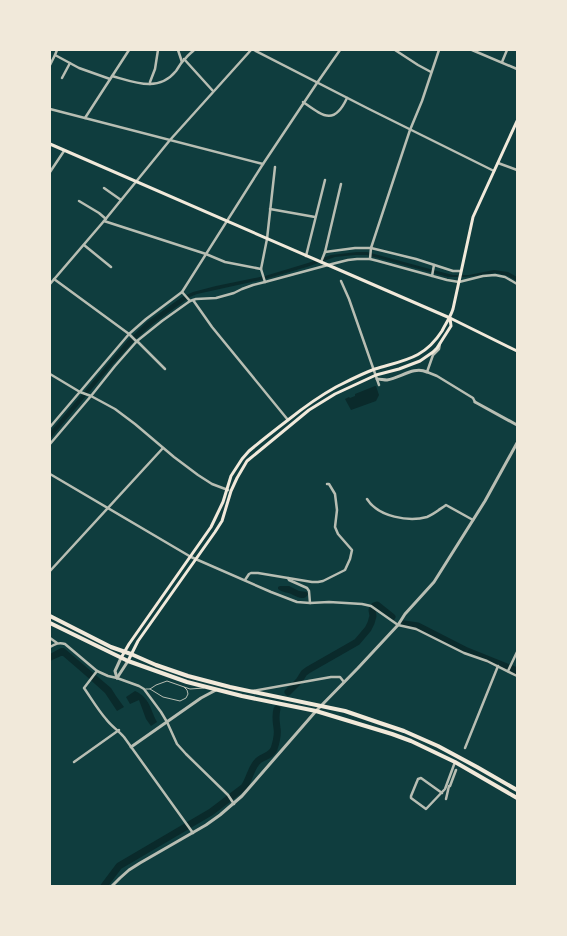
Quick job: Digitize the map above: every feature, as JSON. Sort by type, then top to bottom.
[{"type":"highway","points":[[50,616],[111,647],[188,676],[230,687],[321,706],[380,722],[438,746],[471,763],[517,790]]},
{"type":"highway","points":[[50,623],[120,658],[162,674],[207,688],[316,711],[411,741],[455,762],[517,798]]},
{"type":"main road","points":[[120,658],[214,520],[223,502],[231,476],[242,459],[257,444],[320,396],[353,378],[413,358],[435,341],[450,318],[473,217],[517,121]]},
{"type":"main road","points":[[50,144],[450,318],[517,351]]},
{"type":"main road","points":[[128,661],[138,641],[222,521],[232,490],[247,462],[321,402],[348,387],[420,361],[433,352],[451,326],[450,318]]},
{"type":"street","points":[[50,65],[57,50]]},
{"type":"street","points":[[85,118],[130,50]]},
{"type":"street","points":[[150,84],[155,69],[158,50]]},
{"type":"street","points":[[178,50],[181,59],[213,91]]},
{"type":"street","points":[[55,55],[79,68],[111,78],[145,85],[156,84],[166,80],[175,72],[183,60],[194,50]]},
{"type":"street","points":[[50,284],[105,220],[170,140],[213,91],[252,50],[494,171]]},
{"type":"street","points":[[50,426],[129,335],[146,319],[183,292],[226,221],[303,102],[340,50]]},
{"type":"street","points":[[395,50],[432,72]]},
{"type":"street","points":[[370,259],[371,249],[410,130],[422,101],[439,50]]},
{"type":"street","points":[[472,50],[517,69]]},
{"type":"street","points":[[502,62],[508,50]]},
{"type":"street","points":[[62,78],[70,63]]},
{"type":"street","points":[[303,102],[326,116],[334,115],[339,112],[347,98]]},
{"type":"street","points":[[50,109],[263,164]]},
{"type":"street","points":[[50,172],[64,151]]},
{"type":"street","points":[[498,163],[517,170]]},
{"type":"street","points":[[265,282],[261,269],[267,239],[275,167]]},
{"type":"street","points":[[306,256],[325,180]]},
{"type":"street","points":[[322,262],[341,184]]},
{"type":"street","points":[[104,188],[121,200]]},
{"type":"street","points":[[79,201],[99,212],[105,220],[206,254],[224,262],[261,269]]},
{"type":"street","points":[[270,208],[315,217]]},
{"type":"street","points":[[84,245],[111,267]]},
{"type":"street","points":[[325,252],[355,248],[371,249],[416,259],[453,271],[461,271]]},
{"type":"street","points":[[50,444],[137,341],[191,300],[226,296],[253,285],[328,264],[357,259],[370,259],[459,282],[483,276],[495,275],[505,277],[517,284]]},
{"type":"street","points":[[432,275],[434,266]]},
{"type":"street","points":[[52,280],[137,341],[165,369]]},
{"type":"street","points":[[341,282],[349,299],[379,385]]},
{"type":"street","points":[[183,292],[288,420]]},
{"type":"street","points":[[427,372],[433,356],[439,349],[440,343]]},
{"type":"street","points":[[377,377],[387,380],[415,370],[423,370],[437,376],[473,398],[475,402],[517,425]]},
{"type":"street","points":[[50,374],[115,409],[205,480],[226,490],[232,490]]},
{"type":"street","points":[[112,886],[129,870],[206,825],[242,796],[316,711],[398,625],[405,614],[434,582],[494,485],[517,443]]},
{"type":"street","points":[[50,571],[163,448]]},
{"type":"street","points":[[50,474],[190,557],[297,602],[328,602],[371,606],[398,625],[416,629],[464,653],[509,669],[517,676]]},
{"type":"street","points":[[245,580],[251,573],[258,573],[312,582],[323,582],[345,570],[352,550],[338,534],[335,527],[337,510],[335,494],[329,484],[327,484]]},
{"type":"street","points":[[367,500],[370,504],[389,516],[414,519],[427,517],[434,514],[446,505],[473,520]]},
{"type":"street","points":[[288,578],[294,583],[307,588],[310,603]]},
{"type":"street","points":[[50,638],[57,643],[65,644],[96,672],[117,678],[144,689],[167,722],[177,744],[228,795],[233,802]]},
{"type":"street","points":[[50,647],[57,643]]},
{"type":"street","points":[[509,669],[517,652]]},
{"type":"street","points":[[117,678],[115,671],[120,658]]},
{"type":"street","points":[[117,678],[128,661]]},
{"type":"street","points":[[465,748],[498,666]]},
{"type":"street","points":[[96,672],[84,688],[105,719],[119,730],[193,833]]},
{"type":"street","points":[[252,691],[331,677],[340,677],[344,682]]},
{"type":"street","points":[[131,746],[201,698],[216,690]]},
{"type":"street","points":[[74,762],[119,730]]},
{"type":"street","points":[[446,799],[452,768],[455,762]]},
{"type":"street","points":[[442,793],[421,778],[418,779],[411,798],[426,809],[446,790],[456,770]]},
{"type":"lane","points":[[150,689],[167,681],[190,689],[207,688]]},
{"type":"lane","points":[[144,689],[150,689],[163,697],[180,701],[186,698],[188,694],[184,686]]},
{"type":"water","points":[[367,252],[453,275],[469,275],[494,270],[508,272],[517,277],[517,281],[508,276],[496,273],[465,277],[448,277],[367,255],[355,255],[335,257],[265,279],[197,294],[190,297],[153,324],[136,339],[50,439],[50,432],[128,340],[147,322],[182,297],[193,292],[216,286],[265,276],[331,255]]},
{"type":"water","points":[[375,386],[379,395],[376,401],[351,410],[345,399],[355,396],[355,394]]},
{"type":"water","points":[[280,586],[289,586],[299,591],[307,592],[308,594],[305,598],[300,598],[278,589]]},
{"type":"water","points":[[64,648],[111,688],[124,707],[117,711],[105,693],[63,656],[50,661],[50,654]]},
{"type":"water","points":[[135,691],[147,700],[151,708],[157,722],[151,726],[146,719],[139,700],[130,704],[126,697]]},
{"type":"waterway","points":[[288,692],[308,670],[357,642],[371,623],[373,616],[372,610],[374,606],[377,605],[392,617]]},
{"type":"waterway","points":[[404,624],[418,626],[467,651],[517,671]]},
{"type":"waterway","points":[[104,886],[119,866],[211,812],[244,787],[256,763],[271,753],[274,749],[277,733],[277,709]]}]
